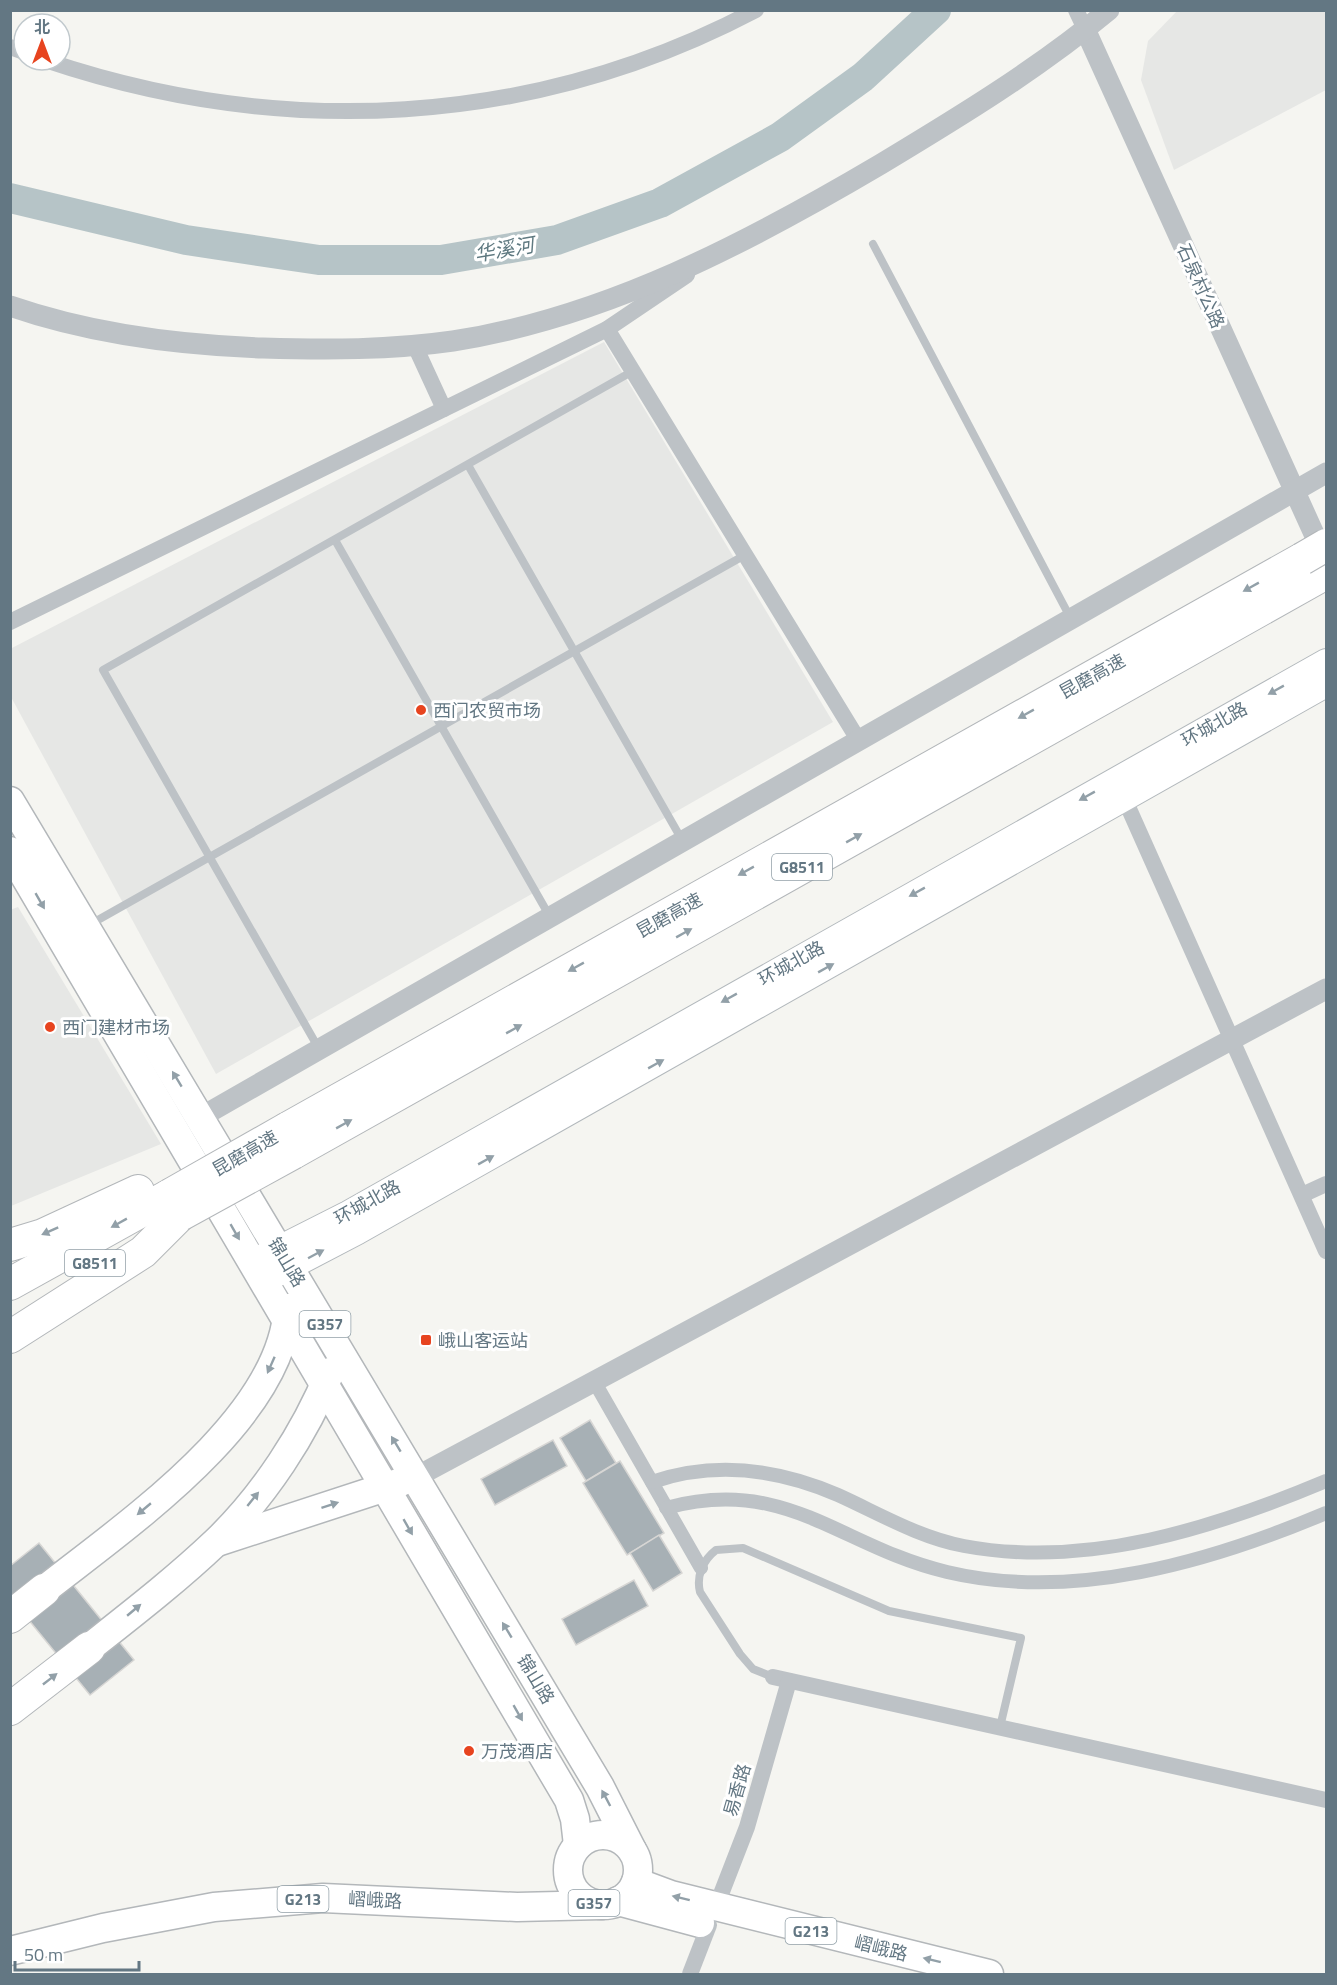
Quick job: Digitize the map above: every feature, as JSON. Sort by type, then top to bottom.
[{"type":"highway","name":"昆磨高速","points":[[287,1134],[393,1070],[1318,564]]},
{"type":"highway","name":"昆磨高速","points":[[10,1284],[287,1134],[1318,564]]},
{"type":"highway","name":"锦山路","points":[[10,801],[21,861],[176,1132],[569,1800],[575,1819],[574,1853]]},
{"type":"highway","name":"锦山路","points":[[21,861],[86,927],[600,1787],[632,1850]]},
{"type":"highway","name":"昆磨高速","points":[[10,1311],[170,1197]]},
{"type":"highway","points":[[10,1245],[170,1197]]},
{"type":"highway","points":[[10,1337],[143,1252],[170,1197]]},
{"type":"highway","points":[[10,1617],[164,1492],[230,1431],[269,1371],[287,1321],[285,1258]]},
{"type":"highway","points":[[10,1709],[89,1648],[215,1543],[280,1463],[325,1385],[339,1347]]},
{"type":"highway","points":[[215,1543],[416,1477]]},
{"type":"highway","points":[[574,1853],[588,1838],[606,1835],[623,1842],[632,1850]]},
{"type":"highway","name":"G357","points":[[574,1853],[569,1879],[573,1889],[587,1901],[618,1896],[638,1863],[632,1850]]},
{"type":"highway","name":"G357","points":[[517,1907],[543,1892],[574,1853]]},
{"type":"highway","name":"嶍峨路","points":[[10,1951],[103,1928],[225,1906],[323,1898],[517,1907],[618,1896],[670,1895],[713,1916],[907,1974]]},
{"type":"highway","name":"嶍峨路","points":[[713,1916],[989,1974]]},
{"type":"main road","name":"环城北路","points":[[258,1272],[285,1258],[358,1232],[1120,789],[1326,661]]},
{"type":"main road","name":"环城北路","points":[[1120,789],[1326,685]]},
{"type":"street","points":[[72,68],[145,90],[211,102],[317,112],[393,111],[511,96],[592,76],[684,44],[756,10]]},
{"type":"street","points":[[10,306],[104,331],[188,343],[321,350],[415,346],[484,335],[565,314],[652,282],[723,250],[851,181],[998,91],[1080,20],[1109,10]]},
{"type":"street","name":"石泉村公路","points":[[1080,20],[1294,492],[1318,564]]},
{"type":"street","points":[[10,622],[607,329],[723,250]]},
{"type":"street","points":[[607,329],[859,741]]},
{"type":"street","points":[[415,346],[444,409]]},
{"type":"street","points":[[176,1132],[1326,473]]},
{"type":"street","points":[[1120,789],[1326,1251]]},
{"type":"street","points":[[416,1477],[1326,989]]},
{"type":"street","points":[[1302,1195],[1326,1184]]},
{"type":"street","points":[[594,1381],[701,1568]]},
{"type":"street","points":[[652,1482],[696,1471],[724,1469],[779,1475],[812,1485],[933,1538],[1000,1551],[1040,1553],[1125,1544],[1181,1531],[1241,1513],[1326,1481]]},
{"type":"street","points":[[666,1508],[712,1499],[768,1503],[814,1518],[912,1562],[968,1576],[1021,1582],[1093,1579],[1160,1567],[1240,1544],[1326,1513]]},
{"type":"street","points":[[781,1679],[1326,1800]]},
{"type":"street","name":"易香路","points":[[690,1974],[747,1827],[781,1679]]},
{"type":"lane","points":[[873,244],[1072,620]]},
{"type":"lane","points":[[319,1050],[103,670],[633,371]]},
{"type":"lane","points":[[468,465],[683,842]]},
{"type":"lane","points":[[335,540],[550,918]]},
{"type":"lane","points":[[86,927],[745,555]]},
{"type":"lane","points":[[781,1679],[753,1669],[740,1654],[700,1592],[698,1584],[701,1568],[716,1550],[743,1548],[889,1611],[1021,1638],[1000,1727]]},
{"type":"shaded area","points":[[1178,10],[1326,11],[1326,90],[1174,170],[1141,80],[1148,41]]},
{"type":"shaded area","name":"西门农贸市场","points":[[604,342],[833,722],[216,1074],[11,697],[10,649]]},
{"type":"shaded area","name":"西门建材市场","points":[[18,907],[161,1144],[11,1206],[10,910]]},
{"type":"building","points":[[590,1420],[616,1463],[586,1481],[560,1438]]},
{"type":"building","points":[[553,1440],[567,1466],[495,1505],[481,1479]]},
{"type":"building","points":[[620,1461],[664,1533],[627,1555],[583,1483]]},
{"type":"building","points":[[659,1535],[682,1573],[653,1591],[630,1553]]},
{"type":"building","points":[[39,1543],[134,1660],[90,1695],[10,1597],[10,1566]]},
{"type":"building","points":[[634,1580],[648,1606],[576,1645],[562,1619]]},
{"type":"waterway","name":"华溪河","points":[[10,198],[186,240],[319,260],[441,260],[557,240],[660,203],[780,137],[863,77],[936,10]]},
{"type":"place","name":"西门农贸市场","points":[[421,710]]},
{"type":"place","name":"西门建材市场","points":[[50,1027]]},
{"type":"place","name":"峨山客运站","points":[[426,1340]]},
{"type":"place","name":"万茂酒店","points":[[469,1751]]}]
